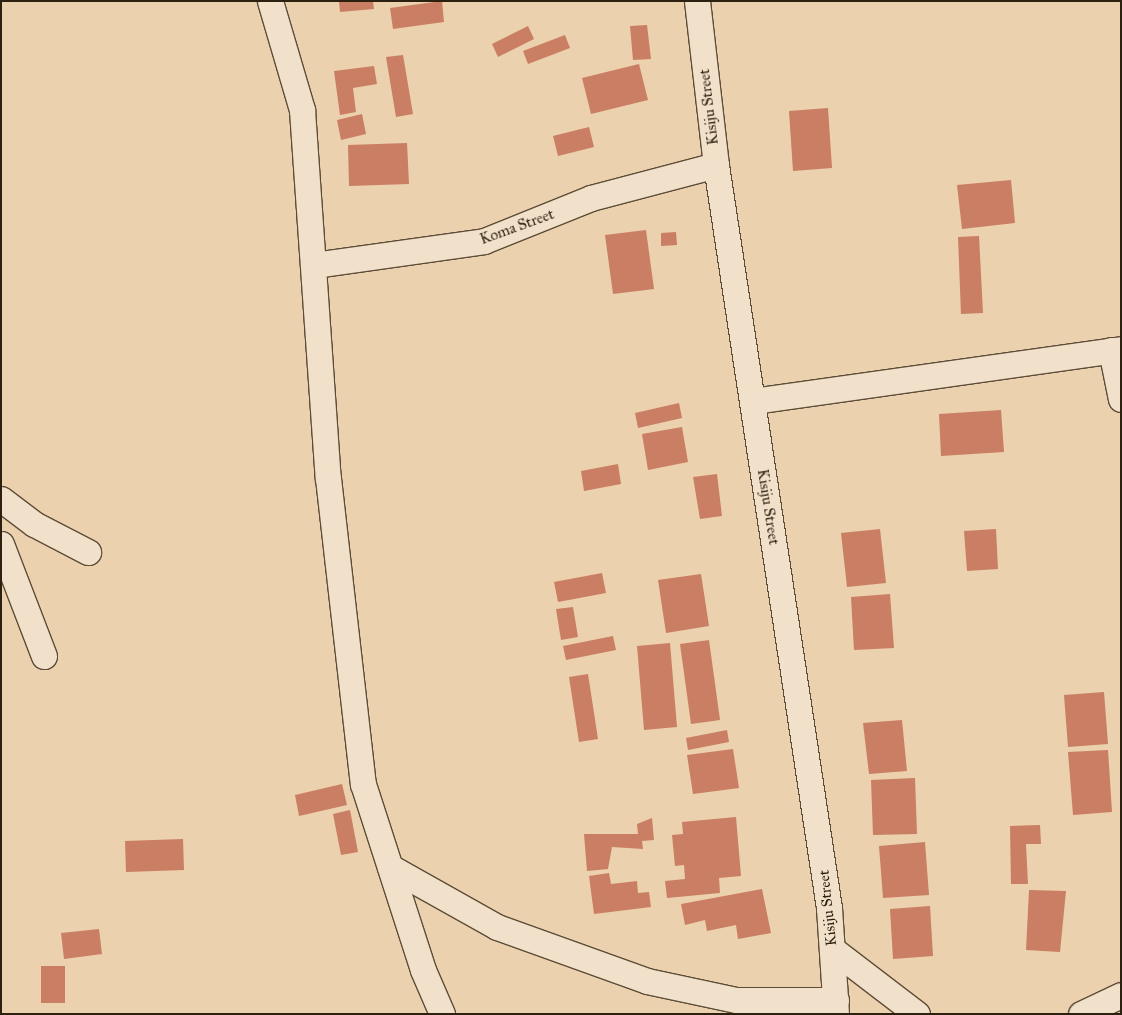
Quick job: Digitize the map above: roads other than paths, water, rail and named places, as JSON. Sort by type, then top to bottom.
[{"type":"street","points":[[270,1],[302,110],[328,478],[364,784],[390,867],[442,1014]]},
{"type":"street","name":"Kisiju Street","points":[[697,1],[716,165],[832,949],[836,1007]]},
{"type":"street","name":"Koma Street","points":[[314,266],[484,241],[591,198],[716,165]]},
{"type":"street","points":[[752,401],[1116,350],[1121,399]]},
{"type":"street","points":[[1,499],[34,524],[88,552]]},
{"type":"street","points":[[1,544],[44,656]]},
{"type":"street","points":[[390,867],[498,927],[647,980],[736,1000],[836,1007]]},
{"type":"street","points":[[832,949],[917,1014]]},
{"type":"street","points":[[1080,1014],[1121,995]]}]
